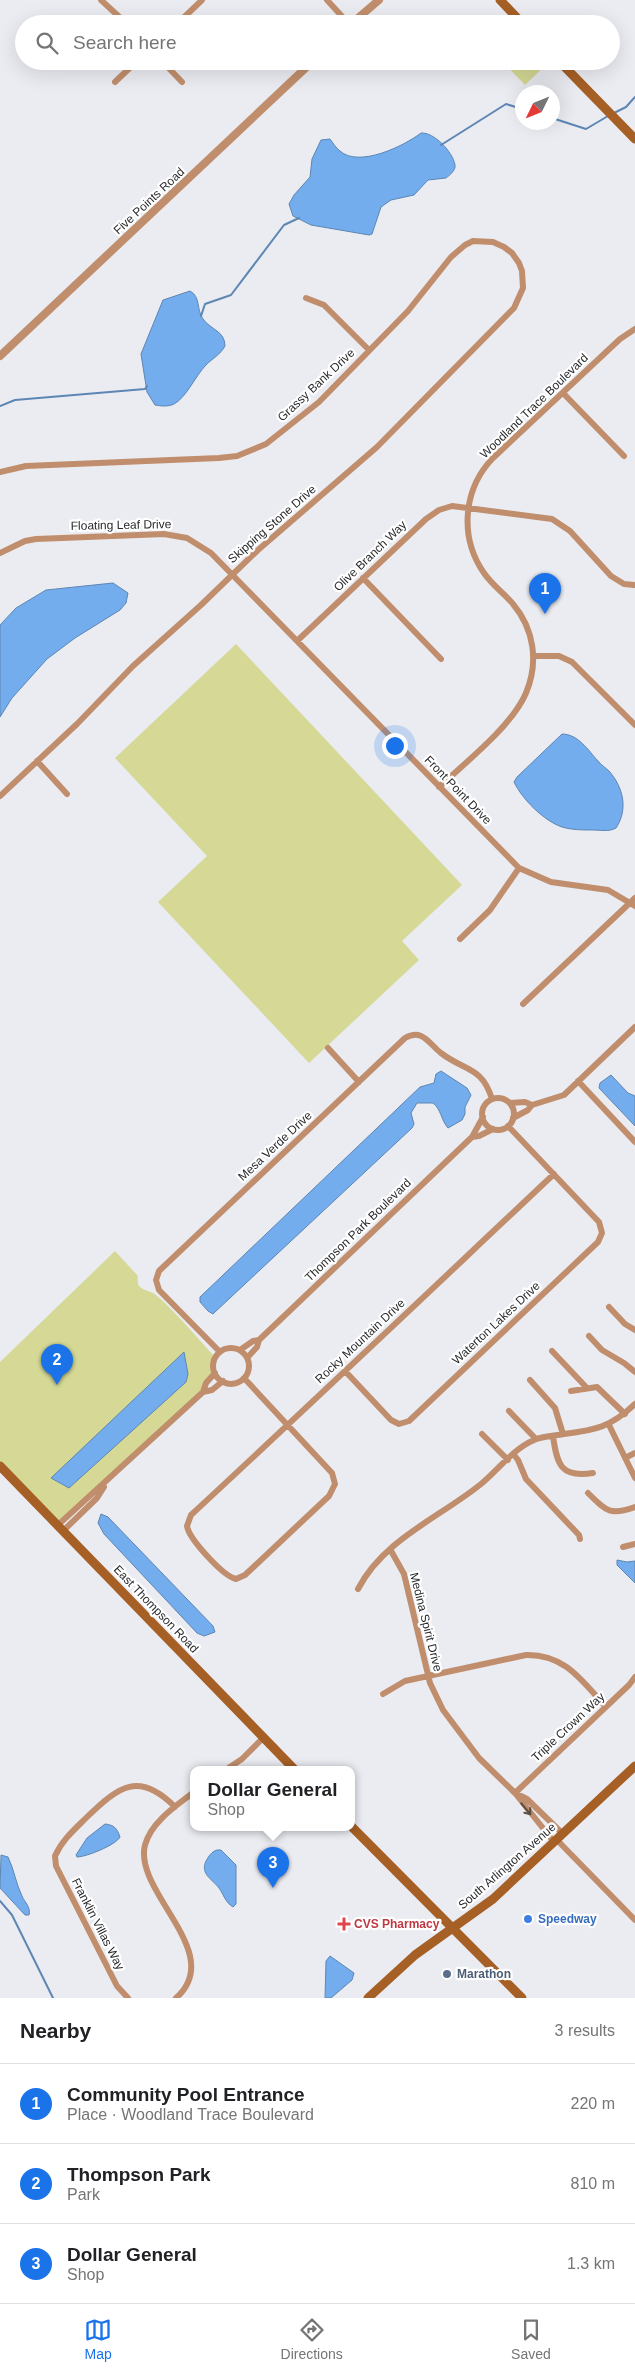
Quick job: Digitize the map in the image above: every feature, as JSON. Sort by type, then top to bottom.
[{"type":"main road","points":[[499,0],[514,15]]},
{"type":"main road","points":[[568,70],[635,139]]},
{"type":"main road","name":"East Thompson Road","points":[[0,1466],[291,1766]]},
{"type":"main road","name":"South Arlington Avenue","points":[[368,1998],[414,1955],[486,1905],[635,1766]]},
{"type":"main road","points":[[355,1830],[522,1998]]},
{"type":"street","points":[[101,0],[117,15]]},
{"type":"street","points":[[186,15],[202,0]]},
{"type":"street","points":[[327,0],[342,15]]},
{"type":"street","points":[[360,15],[374,0]]},
{"type":"street","points":[[362,15],[379,0]]},
{"type":"street","points":[[115,82],[128,70]]},
{"type":"street","points":[[171,70],[182,82]]},
{"type":"street","name":"Five Points Road","points":[[0,356],[303,70]]},
{"type":"street","name":"Grassy Bank Drive","points":[[0,472],[26,466],[219,458],[254,451],[277,437],[319,402],[408,311],[450,256],[464,245],[482,240],[493,242],[512,253]]},
{"type":"street","name":"Skipping Stone Drive","points":[[0,796],[133,666],[258,550],[377,447],[514,308],[522,294],[523,280],[519,263],[512,253]]},
{"type":"street","points":[[306,298],[324,305],[369,350]]},
{"type":"street","name":"Woodland Trace Boulevard","points":[[439,787],[514,714],[526,692],[534,656],[529,632],[519,612],[484,573],[476,558],[468,530],[468,507],[476,484],[486,466],[620,339],[635,329]]},
{"type":"street","points":[[563,393],[624,456]]},
{"type":"street","name":"Olive Branch Way","points":[[297,641],[432,514],[446,507],[468,507],[552,519],[570,531],[617,581],[635,587]]},
{"type":"street","name":"Floating Leaf Drive","points":[[0,553],[25,541],[36,539],[164,534],[188,538],[197,542],[232,575]]},
{"type":"street","name":"Front Point Drive","points":[[232,575],[519,868],[551,882],[608,890],[634,902]]},
{"type":"street","points":[[363,578],[441,659]]},
{"type":"street","points":[[635,580],[635,587]]},
{"type":"street","points":[[534,656],[559,656],[572,662],[635,725]]},
{"type":"street","points":[[37,761],[67,794]]},
{"type":"street","points":[[460,940],[490,910],[519,868]]},
{"type":"street","points":[[523,1004],[634,902]]},
{"type":"street","points":[[532,1104],[528,1110],[514,1118],[508,1126],[500,1129],[494,1129],[486,1124],[482,1117],[484,1106],[492,1099],[502,1098],[510,1103],[525,1102],[532,1104],[564,1095],[635,1027]]},
{"type":"street","name":"Mesa Verde Drive","points":[[220,1352],[159,1290],[156,1280],[161,1269],[405,1038],[416,1034],[426,1038],[442,1054],[477,1073],[486,1083],[492,1099]]},
{"type":"street","points":[[328,1048],[359,1082]]},
{"type":"street","points":[[578,1081],[635,1142]]},
{"type":"street","points":[[510,1103],[514,1118]]},
{"type":"street","name":"Thompson Park Boulevard","points":[[244,1378],[249,1368],[247,1358],[257,1347],[259,1340],[472,1138],[482,1117]]},
{"type":"street","points":[[508,1126],[554,1174]]},
{"type":"street","name":"Thompson Park Boulevard","points":[[472,1138],[494,1129]]},
{"type":"street","name":"Waterton Lakes Drive","points":[[345,1371],[391,1420],[399,1424],[412,1418],[598,1242],[602,1233],[599,1222],[554,1174]]},
{"type":"street","name":"Rocky Mountain Drive","points":[[288,1425],[332,1473],[335,1484],[331,1494],[244,1576],[234,1579],[225,1574],[191,1537],[187,1527],[191,1515],[554,1174]]},
{"type":"street","points":[[609,1307],[625,1324],[635,1330]]},
{"type":"street","points":[[589,1336],[602,1350],[635,1372]]},
{"type":"street","name":"Thompson Park Boulevard","points":[[220,1352],[230,1348],[240,1350],[253,1341],[259,1340]]},
{"type":"street","points":[[240,1350],[247,1358]]},
{"type":"street","points":[[552,1351],[586,1387]]},
{"type":"street","points":[[220,1352],[214,1362],[215,1372],[223,1381]]},
{"type":"street","points":[[61,1528],[96,1498],[107,1482],[203,1392],[206,1384],[215,1372]]},
{"type":"street","points":[[203,1392],[212,1390],[223,1381],[236,1382],[244,1378],[288,1425]]},
{"type":"street","points":[[530,1380],[554,1406],[563,1434]]},
{"type":"street","points":[[571,1391],[594,1386],[601,1390],[625,1414]]},
{"type":"street","points":[[358,1589],[365,1575],[390,1549],[411,1531],[462,1498],[524,1446],[536,1439],[596,1430],[609,1425],[635,1404]]},
{"type":"street","points":[[509,1411],[536,1439]]},
{"type":"street","points":[[609,1425],[635,1478]]},
{"type":"street","points":[[482,1434],[508,1460]]},
{"type":"street","points":[[553,1436],[557,1460],[563,1469],[575,1475],[593,1473]]},
{"type":"street","points":[[625,1458],[635,1453]]},
{"type":"street","points":[[514,1455],[526,1479],[579,1535],[580,1539]]},
{"type":"street","points":[[588,1493],[602,1508],[611,1512],[635,1507]]},
{"type":"street","points":[[623,1547],[635,1544]]},
{"type":"street","name":"Medina Spirit Drive","points":[[390,1549],[404,1574],[428,1676],[443,1710],[458,1733],[479,1758],[558,1839]]},
{"type":"street","points":[[383,1694],[405,1682],[428,1676],[526,1654],[540,1654],[553,1658],[567,1666],[606,1707]]},
{"type":"street","name":"Triple Crown Way","points":[[515,1793],[635,1677]]},
{"type":"street","points":[[232,1766],[242,1759],[263,1738]]},
{"type":"street","name":"Franklin Villas Way","points":[[128,1998],[116,1986],[56,1866],[55,1856],[66,1838],[106,1798],[126,1787],[151,1789],[160,1793],[175,1807]]},
{"type":"street","name":"Medina Spirit Drive","points":[[515,1793],[526,1799],[558,1839]]},
{"type":"street","points":[[176,1998],[183,1992],[190,1977],[192,1964],[188,1948],[148,1872],[145,1845],[150,1834],[175,1807],[190,1795]]},
{"type":"street","points":[[558,1839],[635,1920]]},
{"type":"green space","points":[[511,70],[541,70],[525,85]]},
{"type":"green space","points":[[236,644],[462,885],[402,941],[419,960],[309,1063],[158,902],[207,856],[115,758]]},
{"type":"green space","points":[[115,1251],[138,1276],[139,1285],[164,1302],[216,1358],[215,1373],[203,1392],[58,1525],[0,1466],[0,1362]]},
{"type":"water","points":[[421,133],[437,139],[447,149],[451,154],[455,169],[446,178],[428,180],[414,195],[391,200],[381,207],[372,234],[311,225],[293,216],[289,204],[294,195],[310,177],[312,159],[321,140],[330,139],[340,151],[348,156],[358,157],[393,149]]},
{"type":"water","points":[[190,291],[196,296],[203,319],[223,337],[225,346],[202,369],[187,392],[178,401],[169,406],[155,405],[147,392],[141,354],[163,300]]},
{"type":"water","points":[[113,583],[128,593],[126,603],[120,610],[75,638],[47,659],[12,698],[0,717],[0,625],[16,608],[46,590]]},
{"type":"water","points":[[562,734],[573,737],[582,743],[614,778],[623,799],[622,814],[616,828],[605,831],[578,830],[562,827],[541,815],[518,789],[514,782],[517,777]]},
{"type":"water","points":[[441,1071],[467,1088],[471,1095],[465,1107],[465,1114],[462,1120],[448,1128],[438,1108],[433,1103],[417,1103],[411,1113],[414,1124],[412,1128],[213,1314],[208,1311],[200,1302],[200,1297],[420,1087],[434,1083],[436,1074]]},
{"type":"water","points":[[611,1075],[628,1093],[635,1096],[635,1126],[599,1088],[600,1083]]},
{"type":"water","points":[[184,1352],[188,1374],[186,1382],[69,1488],[51,1478]]},
{"type":"water","points":[[101,1514],[108,1517],[213,1626],[215,1632],[204,1636],[197,1633],[104,1534],[98,1523]]},
{"type":"water","points":[[617,1560],[635,1561],[635,1583],[617,1565]]},
{"type":"water","points":[[105,1824],[113,1826],[120,1837],[113,1844],[87,1855],[77,1857],[76,1855],[87,1838]]},
{"type":"water","points":[[217,1850],[221,1850],[236,1865],[236,1904],[233,1907],[226,1901],[219,1888],[206,1873],[206,1861]]},
{"type":"water","points":[[1,1855],[8,1857],[28,1907],[29,1915],[25,1915],[0,1888]]},
{"type":"water","points":[[330,1956],[354,1973],[352,1980],[331,1998],[325,1998],[326,1961]]},
{"type":"waterway","points":[[614,113],[626,107],[635,97]]},
{"type":"waterway","points":[[441,145],[506,104],[515,107]]},
{"type":"waterway","points":[[560,121],[586,129],[608,116]]},
{"type":"waterway","points":[[201,316],[205,304],[231,295],[284,225],[299,218]]},
{"type":"waterway","points":[[0,406],[15,400],[145,389],[147,386]]},
{"type":"waterway","points":[[0,1901],[12,1915],[53,1998]]},
{"type":"place","name":"Community Pool Entrance","points":[[545,614]]},
{"type":"place","name":"Thompson Park","points":[[57,1385]]},
{"type":"place","name":"Dollar General","points":[[273,1888]]},
{"type":"place","name":"Speedway","points":[[528,1919]]},
{"type":"place","name":"CVS Pharmacy","points":[[344,1924]]},
{"type":"place","name":"Marathon","points":[[447,1974]]}]
